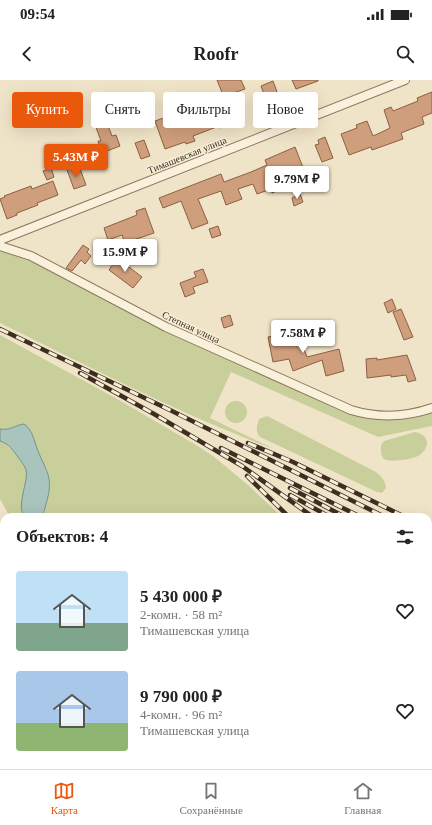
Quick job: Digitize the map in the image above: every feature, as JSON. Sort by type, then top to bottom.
[{"type":"street","name":"Тимашевская улица","points":[[0,240],[405,80]]},
{"type":"street","name":"Степная улица","points":[[0,246],[31,256],[166,327],[351,410],[378,416],[403,414],[432,408]]},
{"type":"green space","points":[[0,251],[47,268],[170,334],[347,412],[380,419],[397,419],[432,412],[432,426],[378,437],[231,372],[210,418],[274,449],[204,421],[0,323]]},
{"type":"green space","points":[[0,335],[119,400],[196,445],[213,456],[248,485],[278,513],[44,513],[50,485],[47,470],[37,451],[32,433],[19,425],[7,430],[0,429]]},
{"type":"green space","points":[[236,401],[244,404],[247,412],[244,420],[236,423],[228,420],[225,412],[228,404]]},
{"type":"green space","points":[[267,416],[376,472],[383,479],[386,488],[382,493],[377,492],[260,437],[257,431],[259,419]]},
{"type":"green space","points":[[415,432],[424,436],[427,442],[427,446],[422,453],[415,457],[396,461],[384,459],[382,456],[381,445],[384,441]]},
{"type":"green space","points":[[0,441],[8,446],[17,455],[26,470],[27,475],[21,504],[24,513],[8,513],[0,499]]},
{"type":"water","points":[[24,424],[27,426],[33,436],[47,471],[49,488],[45,508],[42,513],[22,512],[21,507],[26,481],[26,470],[12,450],[0,441],[0,429],[7,429]]},
{"type":"building","points":[[217,80],[241,80],[245,89],[236,92],[222,92]]},
{"type":"building","points":[[292,80],[318,80],[318,81],[296,89]]},
{"type":"building","points":[[273,81],[277,92],[263,92],[261,86]]},
{"type":"building","points":[[432,92],[432,113],[422,117],[424,124],[401,133],[403,139],[372,150],[371,147],[349,155],[341,134],[357,128],[356,125],[367,121],[373,136],[384,131],[390,128],[384,110],[391,107],[393,111],[418,101],[417,98]]},
{"type":"building","points":[[163,118],[163,128],[214,128],[193,136],[195,141],[186,144],[185,142],[165,149],[155,121]]},
{"type":"building","points":[[96,128],[109,128],[112,136],[116,135],[120,146],[102,153],[98,141],[101,141]]},
{"type":"building","points":[[325,137],[333,158],[322,162],[315,145],[319,144],[318,140]]},
{"type":"building","points":[[144,140],[150,156],[141,159],[135,143]]},
{"type":"building","points":[[295,147],[304,170],[301,171],[303,176],[278,186],[279,190],[272,193],[271,189],[257,194],[253,184],[238,189],[242,199],[226,205],[221,191],[198,199],[208,223],[192,229],[181,201],[163,208],[159,198],[221,174],[224,182],[251,172],[267,165],[265,160]]},
{"type":"building","points":[[79,166],[86,185],[74,189],[67,170]]},
{"type":"building","points":[[51,168],[54,177],[47,180],[43,171]]},
{"type":"building","points":[[53,181],[58,195],[37,203],[38,205],[17,213],[17,215],[7,219],[0,199],[5,197],[4,196],[31,186],[32,189]]},
{"type":"building","points":[[300,194],[303,202],[294,206],[292,198]]},
{"type":"building","points":[[145,208],[154,233],[125,243],[122,235],[108,240],[104,228],[137,215],[136,211]]},
{"type":"building","points":[[218,226],[221,235],[212,238],[209,229]]},
{"type":"building","points":[[83,245],[89,249],[87,252],[91,256],[85,264],[81,260],[72,271],[66,268]]},
{"type":"building","points":[[117,258],[142,277],[133,288],[109,270]]},
{"type":"building","points":[[203,269],[208,282],[193,287],[195,293],[185,297],[180,283],[196,277],[194,272]]},
{"type":"building","points":[[392,299],[396,309],[388,313],[384,303]]},
{"type":"building","points":[[401,309],[413,337],[404,340],[393,312]]},
{"type":"building","points":[[230,315],[233,325],[224,328],[221,318]]},
{"type":"building","points":[[292,329],[296,346],[302,344],[307,357],[339,349],[344,371],[326,376],[322,360],[293,371],[289,359],[273,362],[268,337],[285,333],[284,331]]},
{"type":"building","points":[[407,355],[416,380],[408,382],[406,375],[367,378],[366,359],[377,358],[377,360]]},
{"type":"railway","points":[[0,329],[172,411],[377,513]]},
{"type":"railway","points":[[80,373],[154,414],[242,466],[307,513]]},
{"type":"railway","points":[[248,443],[293,462],[397,513]]},
{"type":"railway","points":[[221,448],[353,513]]},
{"type":"railway","points":[[247,476],[285,513]]},
{"type":"railway","points":[[290,488],[337,513]]},
{"type":"railway","points":[[290,495],[323,513]]}]
